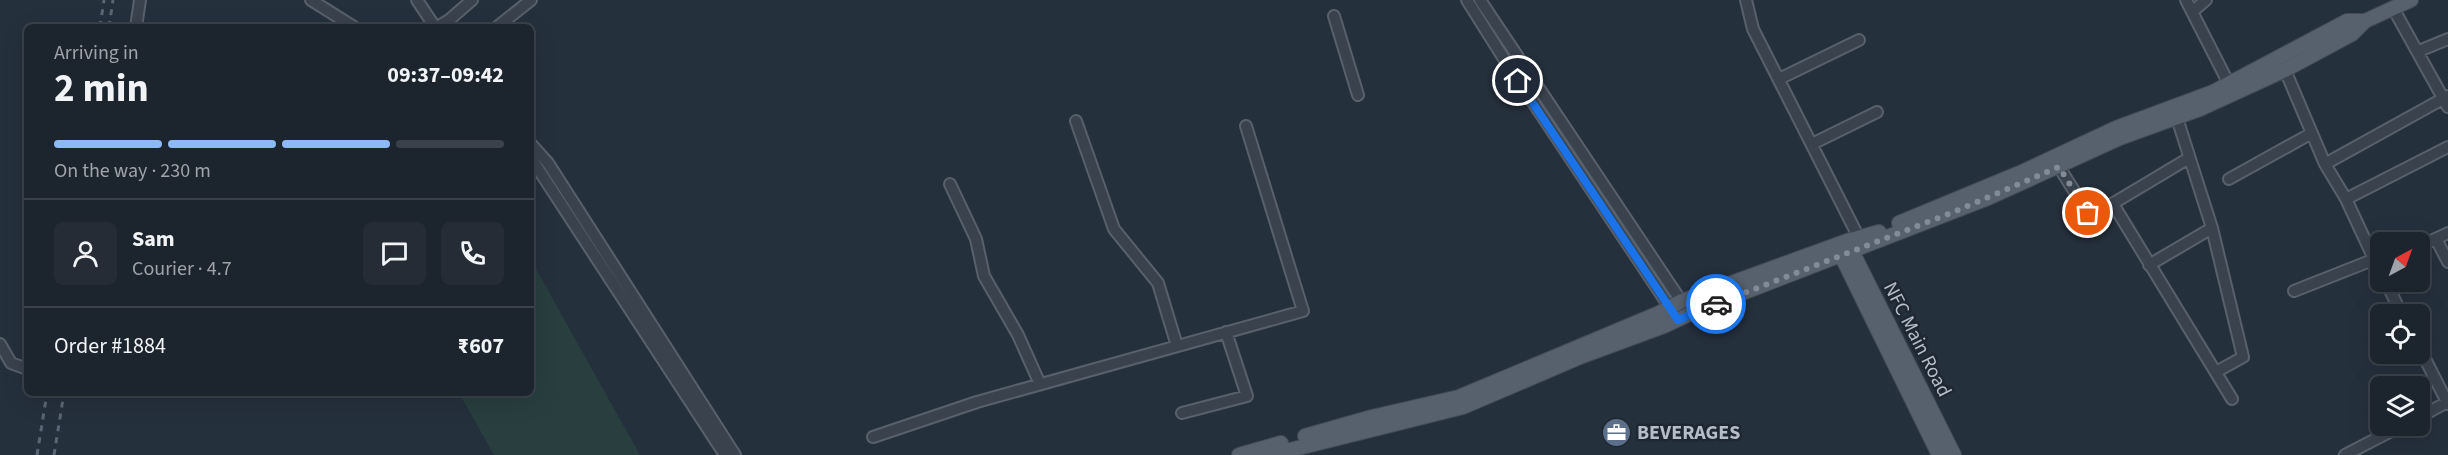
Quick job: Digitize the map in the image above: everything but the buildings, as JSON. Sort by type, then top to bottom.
[{"type":"main road","points":[[1239,455],[1371,417],[1459,397],[1676,304],[1988,198],[2120,138],[2218,102],[2352,34],[2365,21],[2411,0]]},
{"type":"main road","points":[[1270,455],[1463,407],[1580,357],[1684,317],[2022,172],[2116,128],[2196,99],[2229,84],[2347,21],[2365,21]]},
{"type":"main road","name":"NFC Main Road","points":[[1847,246],[1939,455]]},
{"type":"main road","name":"NFC Main Road","points":[[1847,246],[1954,455]]},
{"type":"street","points":[[136,24],[140,0]]},
{"type":"street","points":[[311,0],[349,24]]},
{"type":"street","points":[[417,0],[434,24]]},
{"type":"street","points":[[442,24],[472,0]]},
{"type":"street","points":[[501,24],[531,0]]},
{"type":"street","points":[[1467,0],[1506,63],[1676,304]]},
{"type":"street","points":[[1480,0],[1684,317]]},
{"type":"street","points":[[1746,0],[1753,29],[1812,144],[1847,246]]},
{"type":"street","points":[[2186,0],[2229,84]]},
{"type":"street","points":[[2193,12],[2206,0]]},
{"type":"street","points":[[2325,164],[2447,101],[2393,8]]},
{"type":"street","points":[[1334,16],[1358,94]]},
{"type":"street","points":[[2419,51],[2448,39]]},
{"type":"street","points":[[1779,79],[1859,40]]},
{"type":"street","points":[[2285,69],[2325,164],[2346,199],[2370,248]]},
{"type":"street","points":[[1812,144],[1877,112]]},
{"type":"street","points":[[2177,118],[2212,228],[2243,357],[2216,372]]},
{"type":"street","points":[[1076,121],[1114,229],[1158,283],[1177,346]]},
{"type":"street","points":[[873,437],[978,402],[1303,311],[1246,126]]},
{"type":"street","points":[[2229,179],[2312,133]]},
{"type":"street","points":[[2346,199],[2448,147]]},
{"type":"street","points":[[534,155],[735,455]]},
{"type":"street","points":[[2059,167],[2088,213],[2097,213],[2189,158]]},
{"type":"street","points":[[950,184],[976,239],[984,276],[1018,335],[1040,384]]},
{"type":"street","points":[[2113,204],[2232,399]]},
{"type":"street","points":[[2149,265],[2212,228]]},
{"type":"street","points":[[2430,242],[2448,233]]},
{"type":"street","points":[[2436,239],[2448,262]]},
{"type":"street","points":[[2294,291],[2370,267]]},
{"type":"street","points":[[1182,413],[1247,396],[1226,332]]},
{"type":"street","points":[[0,344],[10,363],[24,368]]},
{"type":"street","points":[[662,348],[725,455]]},
{"type":"street","points":[[2428,364],[2448,403],[2430,412]]},
{"type":"street","points":[[2345,455],[2382,436]]},
{"type":"green space","points":[[534,265],[640,455],[494,455],[461,396],[534,396]]},
{"type":"railway","points":[[100,24],[104,0]]},
{"type":"railway","points":[[109,24],[113,0]]},
{"type":"railway","points":[[37,455],[47,396]]},
{"type":"railway","points":[[54,455],[64,396]]},
{"type":"way so far","points":[[1716,304],[1951,213],[2059,167],[2088,213]]},
{"type":"place","name":"BEVERAGES","points":[[1616,432]]},
{"type":"route","points":[[1518,81],[1678,320],[1716,304]]}]
